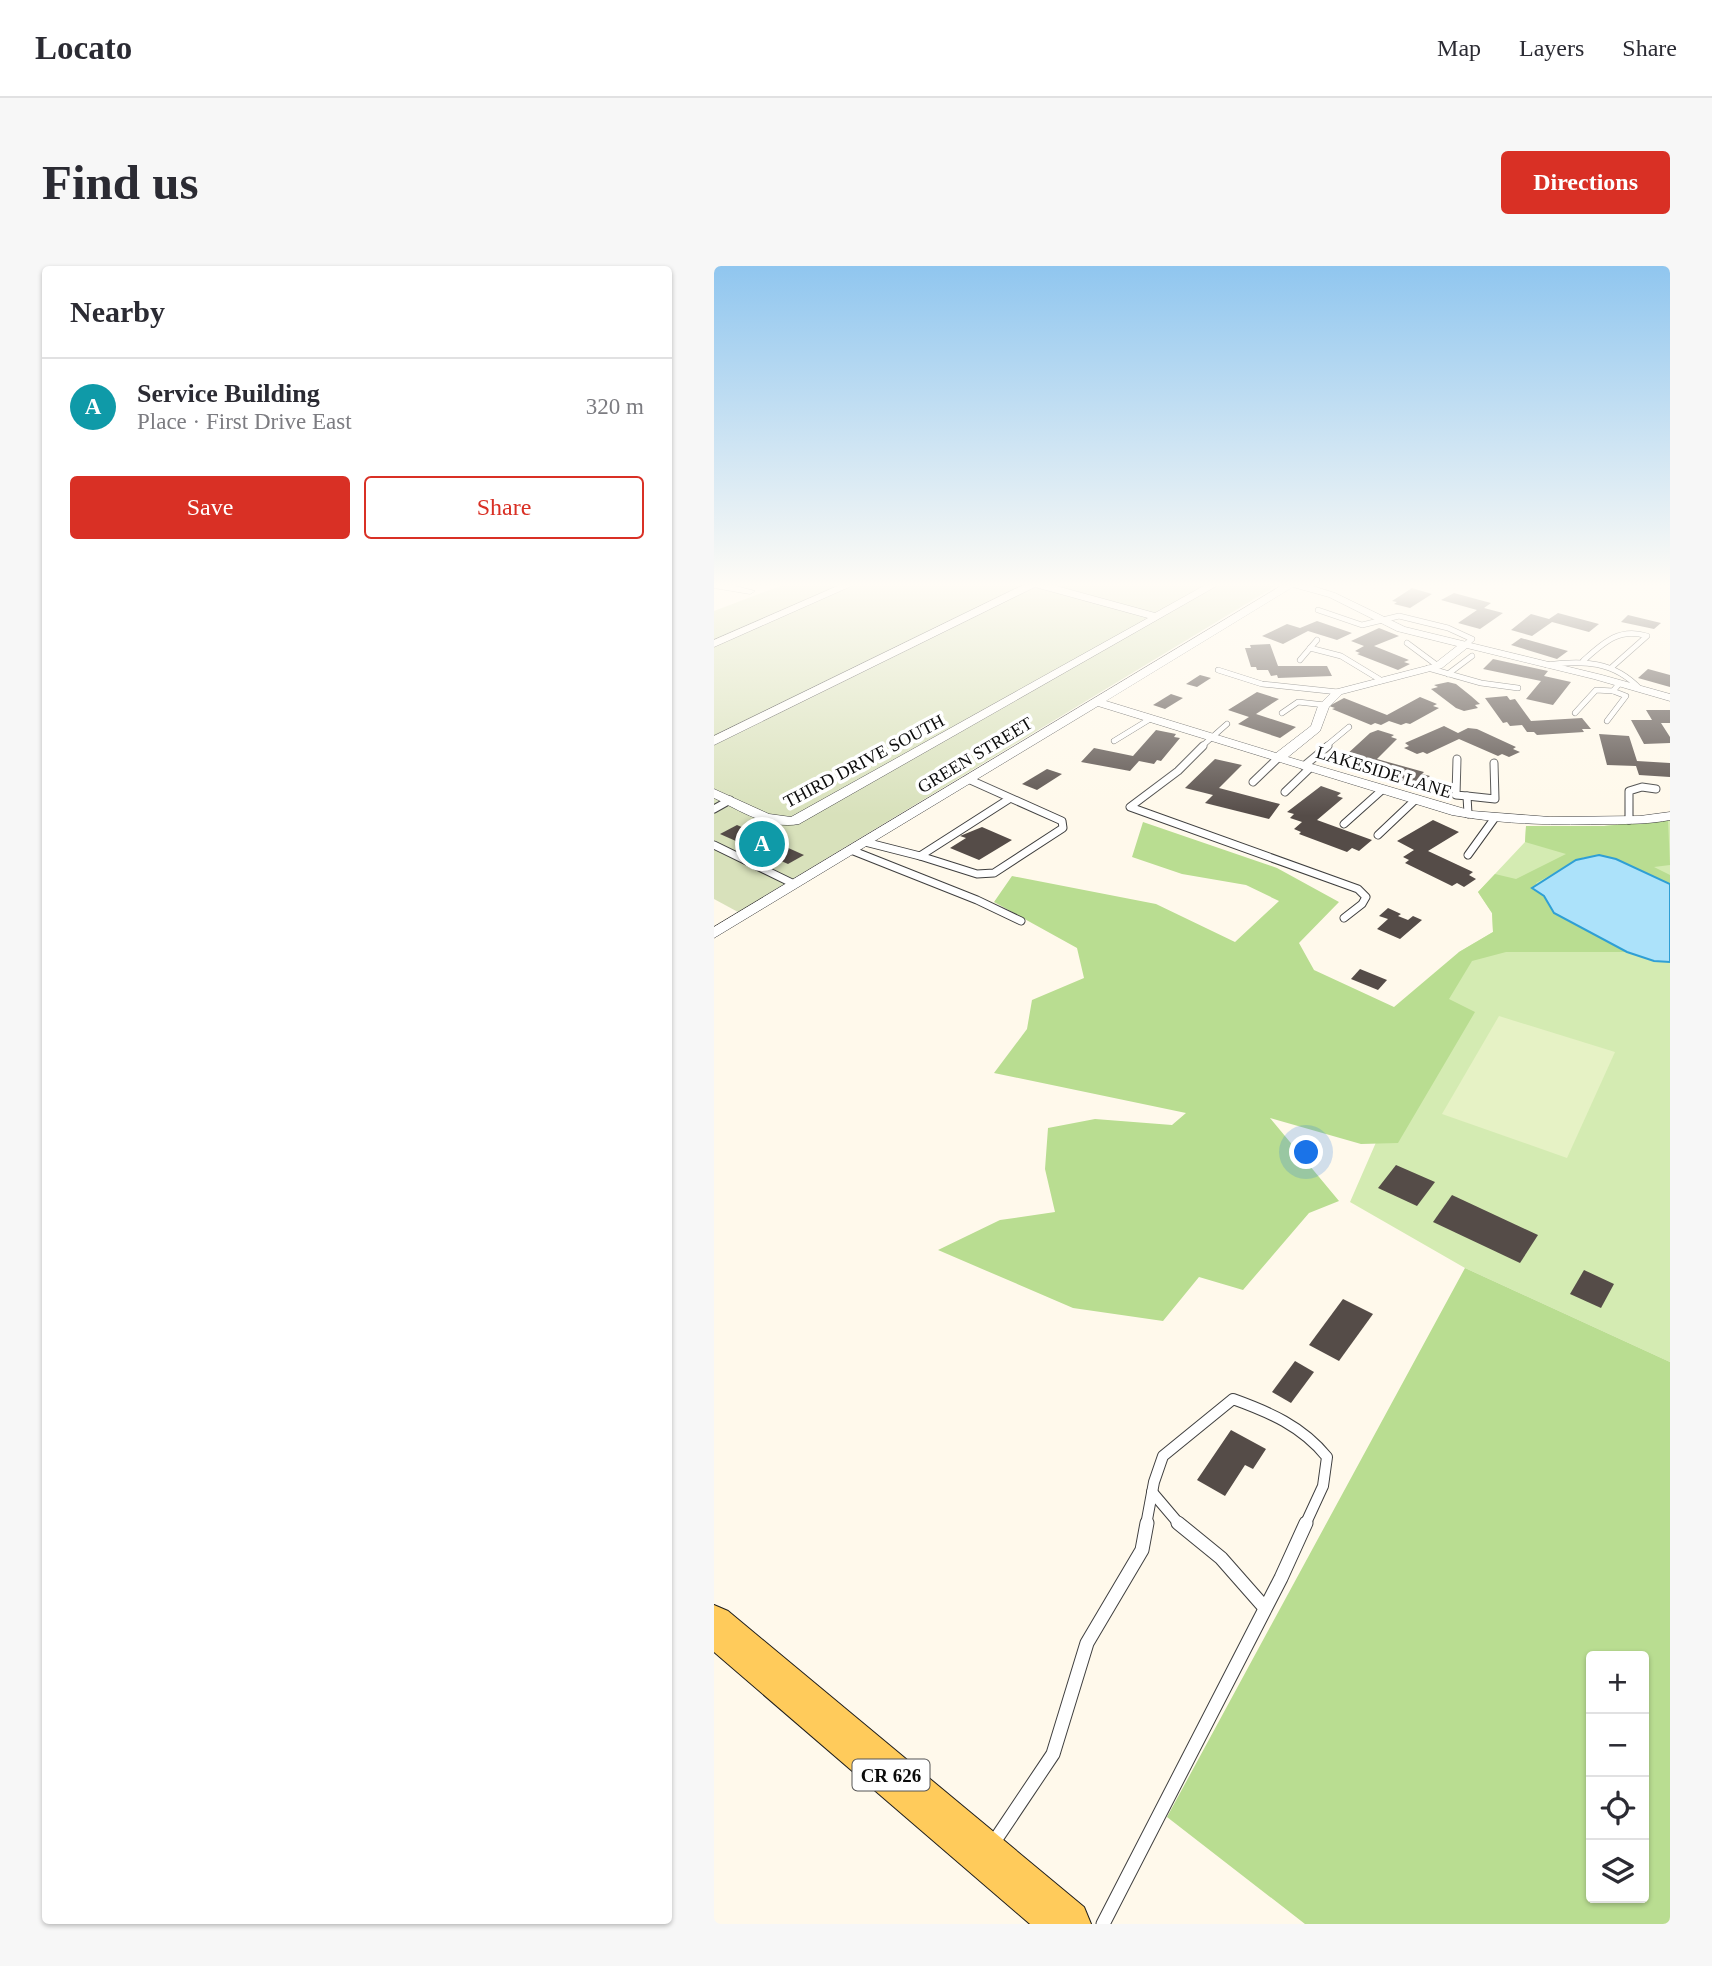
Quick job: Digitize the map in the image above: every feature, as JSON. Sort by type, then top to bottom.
[{"type":"main road","name":"CR 626","points":[[714,1625],[1068,1924]]},
{"type":"street","points":[[714,741],[877,661]]},
{"type":"street","name":"THIRD DRIVE SOUTH","points":[[730,800],[786,823],[847,793],[1079,661]]},
{"type":"street","name":"GREEN STREET","points":[[714,933],[1164,661]]},
{"type":"street","points":[[1278,758],[1317,728],[1325,705],[1338,692],[1433,667],[1445,661]]},
{"type":"street","points":[[1532,661],[1616,687],[1640,689],[1670,698]]},
{"type":"street","name":"LAKESIDE LANE","points":[[1097,702],[1468,814],[1494,819],[1629,820],[1670,816]]},
{"type":"street","points":[[714,725],[733,732]]},
{"type":"street","points":[[714,793],[730,800]]},
{"type":"lane","points":[[1350,661],[1379,680]]},
{"type":"lane","points":[[1427,661],[1448,674],[1518,688]]},
{"type":"lane","points":[[1448,674],[1459,661]]},
{"type":"lane","points":[[1547,664],[1579,661]]},
{"type":"lane","points":[[1585,661],[1612,667],[1634,681],[1640,689]]},
{"type":"lane","points":[[1612,667],[1618,661]]},
{"type":"lane","points":[[1218,670],[1262,684],[1338,692]]},
{"type":"lane","points":[[1575,713],[1596,690],[1616,687],[1626,696],[1607,721]]},
{"type":"lane","points":[[1282,713],[1298,702],[1325,705]]},
{"type":"lane","points":[[1114,741],[1150,719]]},
{"type":"lane","points":[[1227,724],[1209,737],[1171,776],[1154,786],[1130,807],[1358,889],[1366,897],[1362,904],[1344,918]]},
{"type":"lane","points":[[1285,792],[1349,727]]},
{"type":"lane","points":[[1253,782],[1278,758]]},
{"type":"lane","points":[[1457,759],[1455,795],[1495,800],[1494,763]]},
{"type":"lane","points":[[865,842],[977,874],[994,873],[1063,828],[1062,821],[968,779]]},
{"type":"lane","points":[[1629,820],[1629,791],[1642,787],[1656,789]]},
{"type":"lane","points":[[1344,824],[1382,790]]},
{"type":"lane","points":[[1468,796],[1468,814]]},
{"type":"lane","points":[[920,856],[1009,799]]},
{"type":"lane","points":[[714,809],[730,800]]},
{"type":"lane","points":[[1378,835],[1415,800]]},
{"type":"lane","points":[[1468,855],[1494,819]]},
{"type":"lane","points":[[714,845],[794,884]]},
{"type":"lane","points":[[851,850],[977,900],[1021,921]]},
{"type":"lane","points":[[986,1855],[1053,1754],[1087,1643],[1142,1550],[1152,1492],[1163,1456],[1233,1399],[1275,1415],[1315,1440],[1327,1457],[1323,1486],[1265,1608],[1103,1924]]},
{"type":"lane","points":[[1152,1492],[1171,1517],[1221,1558],[1265,1608]]},
{"type":"green space","points":[[714,661],[1151,661],[738,912],[714,899]]},
{"type":"green space","points":[[1668,820],[1670,865],[1654,867],[1670,875],[1670,884],[1616,859],[1584,857],[1536,883],[1552,911],[1627,952],[1506,952],[1472,961],[1449,999],[1475,1012],[1398,1143],[1361,1144],[1270,1118],[1339,1201],[1309,1213],[1243,1290],[1199,1277],[1163,1321],[1073,1308],[938,1250],[1000,1220],[1055,1212],[1045,1169],[1048,1128],[1095,1119],[1172,1125],[1186,1113],[994,1073],[1027,1029],[1032,1000],[1084,978],[1077,948],[994,902],[1012,876],[1156,904],[1235,942],[1279,901],[1246,885],[1182,874],[1132,857],[1143,822],[1277,868],[1339,902],[1299,943],[1314,970],[1394,1007],[1459,952],[1493,932],[1492,913],[1478,892],[1495,874],[1516,879],[1566,854],[1525,842],[1526,826],[1604,826]]},
{"type":"green space","points":[[1670,820],[1670,1362],[1465,1268],[1350,1202],[1459,952],[1493,932],[1492,913],[1478,892],[1525,842],[1526,826],[1604,826]]},
{"type":"green space","points":[[1499,1016],[1615,1052],[1567,1158],[1442,1114]]},
{"type":"green space","points":[[1465,1268],[1670,1362],[1670,1924],[1305,1924],[1167,1817]]},
{"type":"water","points":[[1599,855],[1616,859],[1670,884],[1670,962],[1654,961],[1627,952],[1554,913],[1544,896],[1532,888],[1576,860]]},
{"type":"building","points":[[1249,661],[1276,661],[1278,666],[1327,666],[1332,676],[1278,678],[1277,675],[1271,676],[1268,670],[1251,667]]},
{"type":"building","points":[[1376,661],[1406,661],[1410,664],[1398,670]]},
{"type":"building","points":[[1491,661],[1504,661],[1548,671],[1544,676],[1571,682],[1553,705],[1526,699],[1541,681],[1483,669]]},
{"type":"building","points":[[1648,669],[1670,675],[1670,687],[1638,678]]},
{"type":"building","points":[[1200,675],[1211,678],[1197,687],[1186,684]]},
{"type":"building","points":[[1448,682],[1456,684],[1471,696],[1480,704],[1475,705],[1478,708],[1464,711],[1456,708],[1431,689],[1438,687],[1434,685]]},
{"type":"building","points":[[1257,692],[1279,699],[1256,714],[1296,727],[1280,738],[1238,724],[1249,717],[1228,710]]},
{"type":"building","points":[[1171,694],[1183,698],[1165,709],[1153,705]]},
{"type":"building","points":[[1507,696],[1510,700],[1515,699],[1531,721],[1582,718],[1591,729],[1582,729],[1584,732],[1537,735],[1527,732],[1522,725],[1510,726],[1507,722],[1503,723],[1485,698]]},
{"type":"building","points":[[1420,697],[1437,704],[1433,706],[1439,708],[1410,724],[1401,725],[1389,721],[1381,725],[1371,725],[1329,706],[1344,698],[1387,715]]},
{"type":"building","points":[[1646,710],[1670,710],[1670,723],[1661,723],[1670,737],[1670,743],[1644,744],[1631,720],[1652,720]]},
{"type":"building","points":[[1444,726],[1458,733],[1468,728],[1477,729],[1516,747],[1513,749],[1520,752],[1509,757],[1502,754],[1498,756],[1459,739],[1427,754],[1417,754],[1404,748],[1409,746],[1405,743]]},
{"type":"building","points":[[1156,730],[1176,734],[1174,737],[1180,738],[1161,761],[1157,760],[1154,764],[1139,761],[1130,771],[1081,762],[1094,748],[1133,756]]},
{"type":"building","points":[[1378,730],[1394,735],[1391,737],[1397,739],[1377,759],[1424,772],[1422,774],[1430,776],[1423,784],[1416,782],[1413,785],[1364,772],[1367,770],[1359,768],[1365,762],[1345,756],[1370,733]]},
{"type":"building","points":[[1599,734],[1629,736],[1637,761],[1670,763],[1670,777],[1639,775],[1636,766],[1607,765]]},
{"type":"building","points":[[1215,759],[1242,765],[1219,788],[1280,804],[1269,819],[1205,803],[1213,795],[1185,788]]},
{"type":"building","points":[[1047,769],[1062,774],[1037,790],[1022,784]]},
{"type":"building","points":[[1321,786],[1341,793],[1337,796],[1343,798],[1317,820],[1372,840],[1359,851],[1352,848],[1347,852],[1299,834],[1301,832],[1294,829],[1302,822],[1290,818],[1294,814],[1287,812]]},
{"type":"building","points":[[1433,820],[1459,832],[1428,851],[1473,872],[1469,875],[1476,879],[1464,887],[1457,883],[1452,886],[1405,863],[1409,860],[1403,857],[1414,850],[1397,841]]},
{"type":"building","points":[[737,825],[804,855],[788,864],[720,834]]},
{"type":"building","points":[[982,827],[1012,840],[979,860],[950,848],[966,838],[960,836]]},
{"type":"building","points":[[1388,908],[1408,920],[1413,916],[1422,920],[1400,939],[1377,929],[1388,919],[1379,916]]},
{"type":"building","points":[[1360,969],[1387,980],[1378,990],[1351,979]]},
{"type":"building","points":[[1396,1165],[1435,1182],[1417,1206],[1378,1188]]},
{"type":"building","points":[[1452,1195],[1538,1235],[1520,1263],[1433,1222]]},
{"type":"building","points":[[1584,1270],[1614,1284],[1601,1308],[1570,1294]]},
{"type":"building","points":[[1343,1299],[1373,1314],[1339,1361],[1309,1345]]},
{"type":"building","points":[[1295,1361],[1314,1372],[1291,1403],[1272,1392]]},
{"type":"building","points":[[1231,1430],[1266,1449],[1253,1469],[1245,1465],[1225,1496],[1197,1480]]},
{"type":"place","name":"Service Building","points":[[762,844]]}]
